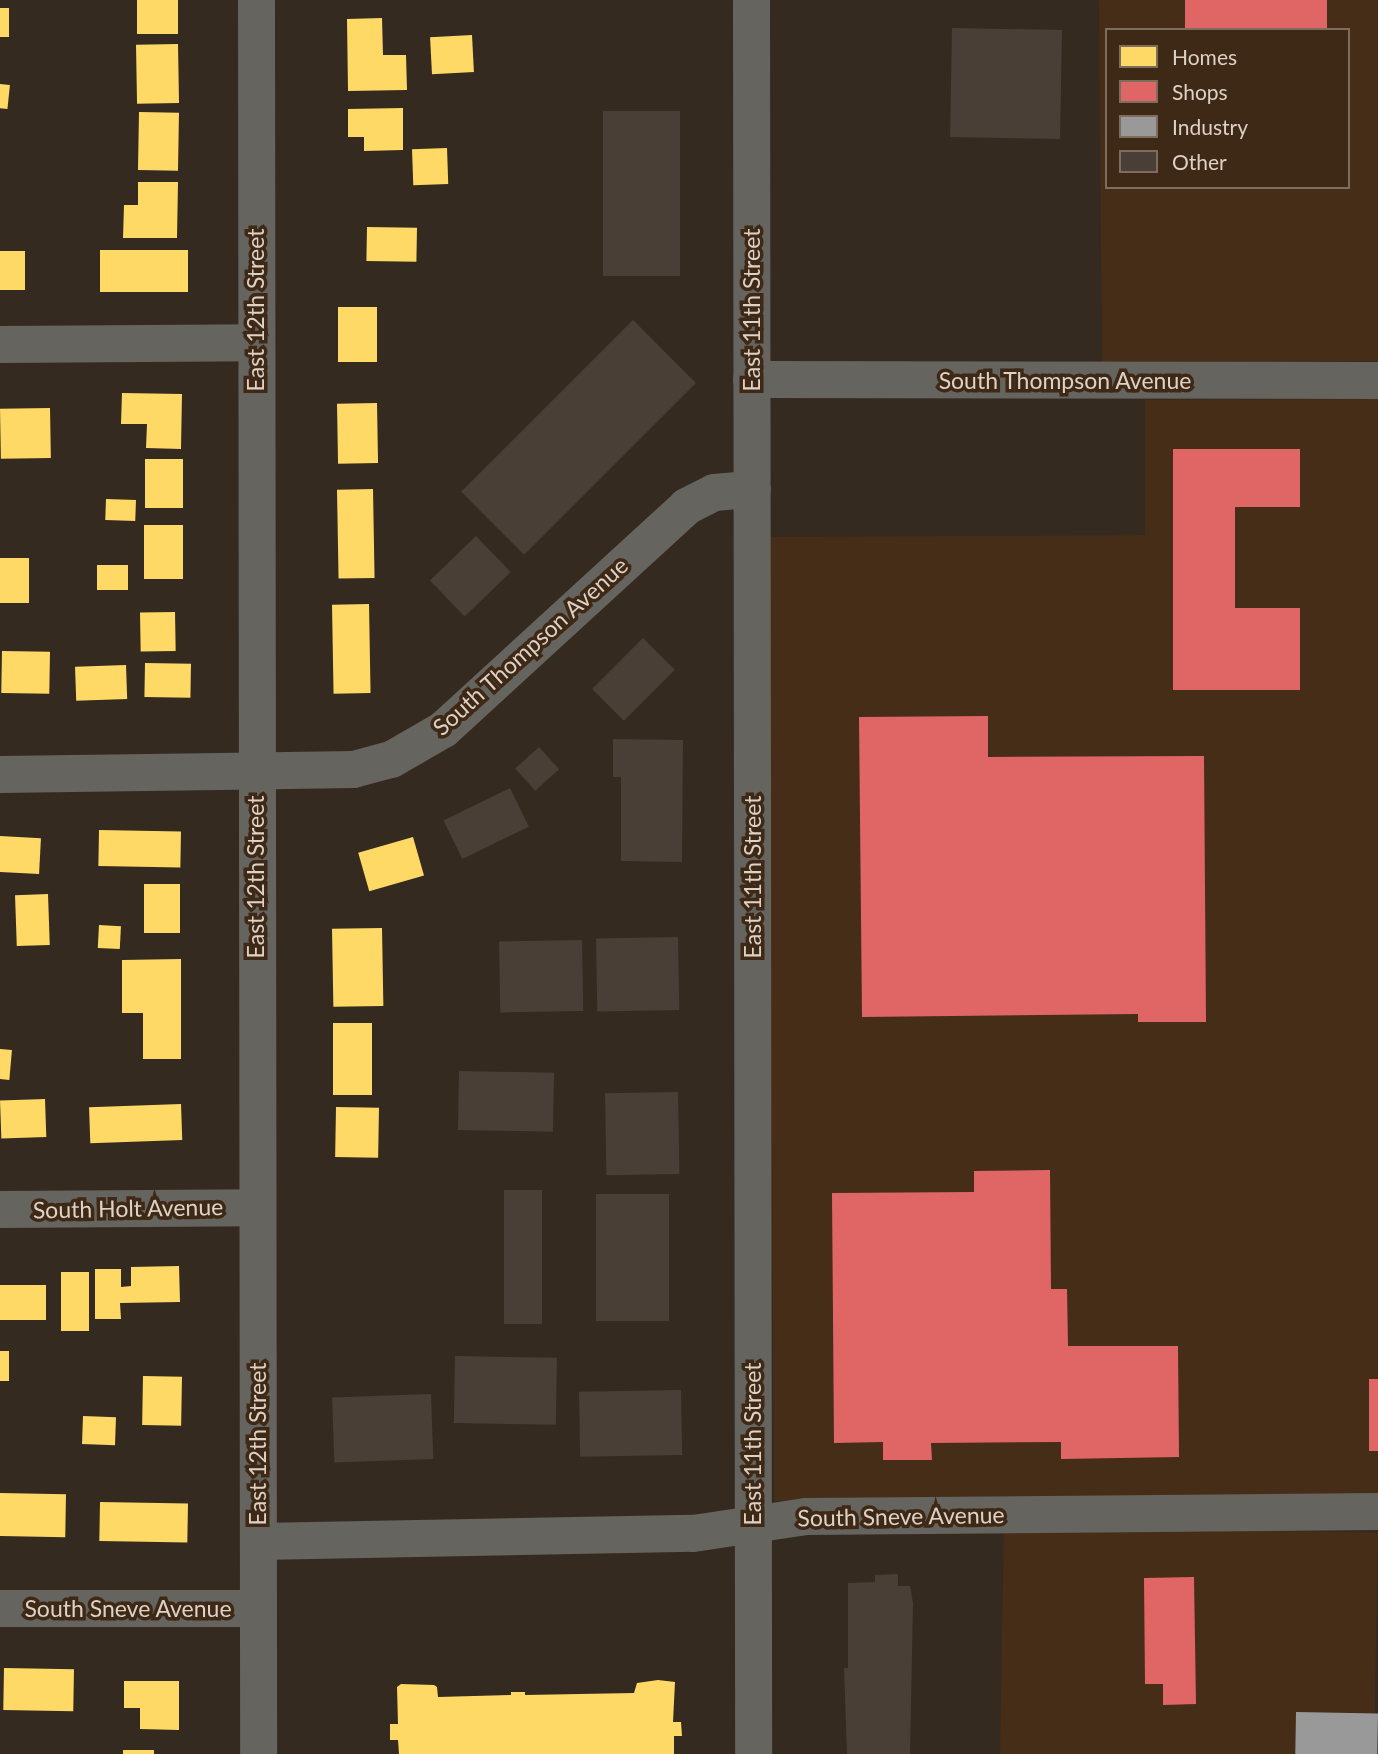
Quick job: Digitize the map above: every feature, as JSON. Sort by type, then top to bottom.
[{"type":"street","name":"East 12th Street","points":[[256,0],[254,773],[258,1754]]},
{"type":"street","name":"East 11th Street","points":[[751,0],[753,1754]]},
{"type":"street","points":[[0,344],[255,342]]},
{"type":"street","name":"South Thompson Avenue","points":[[751,379],[1378,380]]},
{"type":"street","name":"South Thompson Avenue","points":[[0,774],[254,773],[353,769],[391,759],[443,729],[686,506],[714,492],[752,489]]},
{"type":"street","name":"South Holt Avenue","points":[[0,1209],[257,1207]]},
{"type":"street","name":"South Sneve Avenue","points":[[258,1541],[693,1533],[805,1516],[1378,1511]]},
{"type":"street","name":"South Sneve Avenue","points":[[0,1608],[257,1608]]},
{"type":"shaded area","points":[[1099,0],[1378,0],[1378,361],[1102,362]]},
{"type":"shaded area","points":[[1378,399],[1378,1498],[774,1501],[769,537],[1145,535],[1145,400]]},
{"type":"shaded area","points":[[1004,1526],[1378,1533],[1374,1754],[1000,1754]]},
{"type":"building: Homes","points":[[137,0],[178,0],[178,34],[137,34]]},
{"type":"building: Homes","points":[[0,8],[9,8],[9,37],[0,37]]},
{"type":"building: Homes","points":[[382,18],[383,55],[406,55],[407,90],[348,91],[347,19]]},
{"type":"building: Homes","points":[[472,35],[474,72],[432,74],[430,37]]},
{"type":"building: Homes","points":[[178,44],[179,103],[137,104],[136,45]]},
{"type":"building: Homes","points":[[0,84],[10,85],[7,109],[0,108]]},
{"type":"building: Homes","points":[[403,108],[403,150],[364,151],[364,137],[348,137],[348,109]]},
{"type":"building: Homes","points":[[139,112],[179,113],[178,171],[138,170]]},
{"type":"building: Homes","points":[[447,148],[448,184],[413,185],[412,149]]},
{"type":"building: Homes","points":[[138,182],[178,182],[177,238],[123,238],[124,205],[138,205]]},
{"type":"building: Homes","points":[[367,227],[417,228],[416,262],[366,261]]},
{"type":"building: Homes","points":[[100,250],[188,250],[188,292],[100,292]]},
{"type":"building: Homes","points":[[0,251],[25,251],[25,290],[0,290]]},
{"type":"building: Homes","points":[[338,307],[377,307],[377,362],[338,362]]},
{"type":"building: Homes","points":[[122,393],[182,394],[181,449],[146,448],[147,424],[121,424]]},
{"type":"building: Homes","points":[[377,403],[378,463],[338,464],[337,404]]},
{"type":"building: Homes","points":[[50,408],[51,458],[1,459],[0,409]]},
{"type":"building: Homes","points":[[145,459],[183,459],[183,508],[145,508]]},
{"type":"building: Homes","points":[[373,489],[375,578],[339,579],[337,490]]},
{"type":"building: Homes","points":[[106,499],[136,500],[135,521],[105,520]]},
{"type":"building: Homes","points":[[144,525],[183,525],[183,579],[144,579]]},
{"type":"building: Homes","points":[[0,558],[29,558],[29,603],[0,603]]},
{"type":"building: Homes","points":[[97,565],[128,565],[128,590],[97,590]]},
{"type":"building: Homes","points":[[369,604],[371,693],[334,694],[332,605]]},
{"type":"building: Homes","points":[[175,612],[176,651],[141,652],[140,613]]},
{"type":"building: Homes","points":[[2,651],[50,652],[49,694],[1,693]]},
{"type":"building: Homes","points":[[145,663],[191,664],[190,698],[144,697]]},
{"type":"building: Homes","points":[[126,665],[127,699],[76,701],[75,667]]},
{"type":"building: Homes","points":[[99,830],[181,831],[180,867],[98,866]]},
{"type":"building: Homes","points":[[0,836],[41,838],[39,874],[0,872]]},
{"type":"building: Homes","points":[[413,837],[424,875],[369,891],[358,853]]},
{"type":"building: Homes","points":[[144,884],[180,884],[180,933],[144,933]]},
{"type":"building: Homes","points":[[48,894],[50,945],[17,946],[15,895]]},
{"type":"building: Homes","points":[[99,925],[121,926],[120,949],[98,948]]},
{"type":"building: Homes","points":[[382,928],[383,1006],[333,1007],[332,929]]},
{"type":"building: Homes","points":[[181,959],[181,1059],[143,1059],[143,1013],[122,1013],[122,960]]},
{"type":"building: Homes","points":[[333,1023],[372,1023],[372,1095],[333,1095]]},
{"type":"building: Homes","points":[[0,1049],[12,1050],[9,1080],[0,1079]]},
{"type":"building: Homes","points":[[45,1099],[46,1137],[1,1139],[0,1101]]},
{"type":"building: Homes","points":[[181,1104],[182,1140],[90,1143],[89,1107]]},
{"type":"building: Homes","points":[[336,1107],[379,1108],[378,1158],[335,1157]]},
{"type":"building: Homes","points":[[179,1266],[180,1302],[120,1303],[121,1319],[95,1319],[95,1269],[121,1269],[121,1287],[131,1286],[131,1267]]},
{"type":"building: Homes","points":[[61,1272],[89,1272],[89,1331],[61,1331]]},
{"type":"building: Homes","points":[[0,1285],[46,1285],[46,1320],[0,1320]]},
{"type":"building: Homes","points":[[0,1351],[9,1351],[9,1381],[0,1381]]},
{"type":"building: Homes","points":[[143,1376],[182,1377],[181,1426],[142,1425]]},
{"type":"building: Homes","points":[[83,1416],[116,1417],[115,1445],[82,1444]]},
{"type":"building: Homes","points":[[0,1493],[66,1494],[65,1537],[0,1536]]},
{"type":"building: Homes","points":[[100,1502],[188,1504],[187,1543],[99,1541]]},
{"type":"building: Homes","points":[[4,1668],[74,1669],[73,1711],[3,1710]]},
{"type":"building: Homes","points":[[658,1680],[675,1682],[673,1722],[681,1722],[682,1736],[674,1736],[674,1754],[399,1754],[398,1740],[390,1740],[390,1724],[398,1724],[397,1687],[401,1684],[434,1685],[437,1687],[438,1697],[511,1695],[511,1692],[525,1692],[525,1695],[634,1693],[637,1683]]},
{"type":"building: Homes","points":[[124,1681],[179,1681],[179,1730],[140,1729],[140,1708],[124,1708]]},
{"type":"building: Homes","points":[[123,1750],[154,1750],[154,1754],[123,1754]]},
{"type":"building: Shops","points":[[1185,0],[1327,0],[1327,28],[1185,28]]},
{"type":"building: Shops","points":[[1173,449],[1300,449],[1300,507],[1235,507],[1235,608],[1300,608],[1300,690],[1173,690]]},
{"type":"building: Shops","points":[[988,716],[988,757],[1204,756],[1206,1022],[1138,1022],[1138,1014],[862,1017],[859,717]]},
{"type":"building: Shops","points":[[1050,1170],[1051,1289],[1067,1289],[1068,1346],[1178,1346],[1179,1457],[1061,1459],[1061,1442],[931,1443],[932,1460],[883,1460],[883,1442],[834,1443],[832,1193],[974,1192],[974,1171]]},
{"type":"building: Shops","points":[[1369,1379],[1378,1379],[1378,1451],[1369,1451]]},
{"type":"building: Shops","points":[[1194,1577],[1196,1704],[1163,1705],[1163,1684],[1145,1684],[1144,1578]]},
{"type":"building: Industry","points":[[1296,1712],[1378,1713],[1377,1754],[1295,1754]]},
{"type":"building: Other","points":[[952,28],[1062,30],[1060,139],[950,137]]},
{"type":"building: Other","points":[[603,111],[680,111],[680,276],[603,276]]},
{"type":"building: Other","points":[[633,320],[696,383],[524,555],[461,492]]},
{"type":"building: Other","points":[[476,536],[511,572],[465,616],[430,580]]},
{"type":"building: Other","points":[[643,638],[675,670],[624,721],[592,689]]},
{"type":"building: Other","points":[[613,739],[683,740],[682,862],[621,861],[621,777],[613,777]]},
{"type":"building: Other","points":[[539,747],[559,769],[535,791],[515,768]]},
{"type":"building: Other","points":[[510,788],[529,827],[462,859],[443,820]]},
{"type":"building: Other","points":[[678,937],[679,1010],[597,1011],[596,938]]},
{"type":"building: Other","points":[[582,940],[583,1011],[500,1012],[499,941]]},
{"type":"building: Other","points":[[459,1071],[554,1073],[553,1132],[458,1130]]},
{"type":"building: Other","points":[[678,1092],[679,1174],[606,1175],[605,1093]]},
{"type":"building: Other","points":[[504,1190],[542,1190],[542,1324],[504,1324]]},
{"type":"building: Other","points":[[596,1194],[669,1194],[669,1321],[596,1321]]},
{"type":"building: Other","points":[[455,1356],[557,1358],[556,1425],[454,1423]]},
{"type":"building: Other","points":[[681,1390],[682,1455],[580,1457],[579,1392]]},
{"type":"building: Other","points":[[431,1394],[433,1459],[334,1462],[332,1397]]},
{"type":"building: Other","points":[[898,1574],[898,1586],[910,1586],[913,1603],[910,1754],[847,1754],[844,1668],[848,1668],[848,1583],[875,1582],[875,1575]]}]
